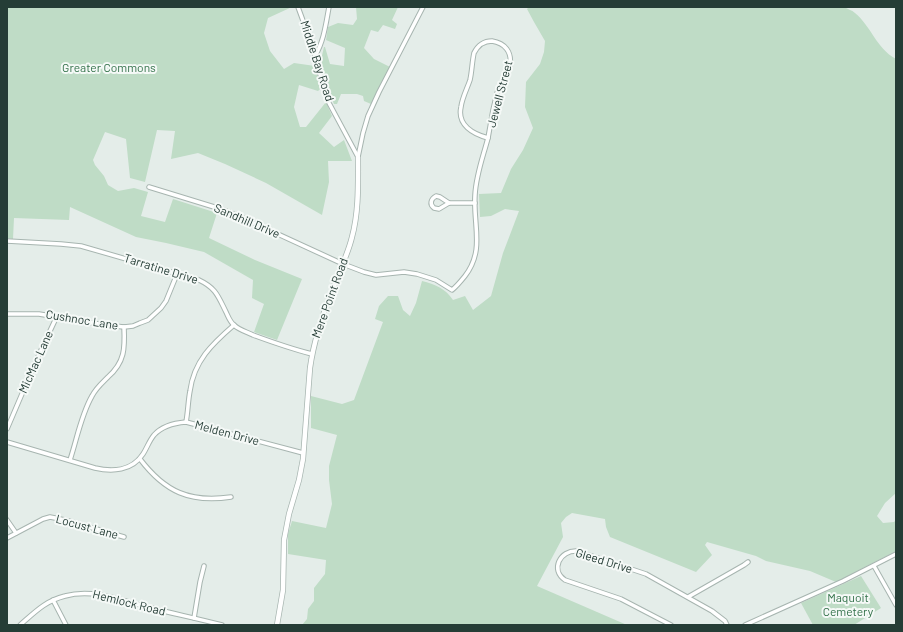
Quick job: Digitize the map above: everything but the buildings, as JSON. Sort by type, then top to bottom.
[{"type":"street","name":"Middle Bay Road","points":[[298,7],[311,41],[329,103],[358,157]]},
{"type":"street","points":[[315,56],[319,50],[323,38],[329,7]]},
{"type":"street","name":"Mere Point Road","points":[[277,625],[283,590],[284,540],[303,459],[312,354],[319,325],[343,264],[356,220],[358,157],[363,133],[368,116],[379,92],[423,7]]},
{"type":"street","name":"Jewell Street","points":[[452,290],[469,270],[475,258],[477,246],[475,196],[478,175],[488,138],[497,93],[511,61],[510,53],[506,48],[499,42],[492,41],[482,44],[474,53],[470,78],[460,111],[463,122],[467,128],[477,135],[488,138]]},
{"type":"street","name":"Sandhill Drive","points":[[149,187],[224,210],[364,272],[376,275],[404,272],[417,274],[436,280],[452,290]]},
{"type":"street","points":[[449,203],[438,196],[433,198],[431,204],[432,207],[436,209],[449,203],[475,204]]},
{"type":"street","name":"Tarratine Drive","points":[[7,242],[81,246],[199,280],[210,286],[219,296],[234,325]]},
{"type":"street","name":"Cushnoc Lane","points":[[7,314],[57,316],[105,325],[124,327],[133,326],[154,314],[161,308],[166,301],[176,274]]},
{"type":"street","name":"MicMac Lane","points":[[7,429],[57,316]]},
{"type":"street","points":[[186,422],[191,384],[197,366],[213,344],[234,325],[241,330],[312,354]]},
{"type":"street","points":[[70,460],[86,410],[93,394],[114,372],[121,361],[124,352],[124,327]]},
{"type":"street","name":"Melden Drive","points":[[7,442],[101,470],[115,471],[125,468],[140,459],[158,432],[170,425],[186,422],[303,452]]},
{"type":"street","points":[[140,459],[152,474],[173,490],[192,496],[205,498],[218,499],[231,497]]},
{"type":"street","name":"Locust Lane","points":[[7,538],[43,519],[50,517],[124,537]]},
{"type":"street","points":[[7,520],[16,533]]},
{"type":"street","name":"Gleed Drive","points":[[671,625],[621,599],[565,580],[559,573],[558,566],[561,558],[564,554],[571,551],[584,552],[646,574],[715,612],[725,621],[727,625]]},
{"type":"street","points":[[745,625],[843,581],[896,554]]},
{"type":"street","points":[[688,597],[748,562]]},
{"type":"street","points":[[194,618],[204,566]]},
{"type":"street","points":[[874,566],[896,605]]},
{"type":"street","name":"Hemlock Road","points":[[20,625],[44,604],[53,600],[72,594],[94,593],[156,610],[222,625]]},
{"type":"street","points":[[53,600],[66,625]]},
{"type":"green space","name":"Greater Commons","points":[[7,7],[292,7],[268,18],[264,33],[270,51],[284,69],[294,63],[315,66],[321,88],[318,91],[299,85],[294,107],[300,127],[306,127],[326,102],[332,116],[319,133],[334,147],[344,140],[352,161],[328,161],[329,182],[322,215],[266,183],[198,153],[171,159],[175,131],[157,130],[145,182],[130,178],[126,139],[105,132],[93,160],[104,176],[108,185],[118,191],[134,188],[148,192],[141,216],[165,222],[173,199],[217,213],[209,238],[255,260],[302,279],[277,340],[254,332],[264,304],[252,298],[253,280],[204,252],[136,237],[70,207],[69,220],[14,218],[13,239],[7,238]]},
{"type":"green space","points":[[356,7],[398,7],[392,20],[397,24],[395,29],[383,25],[378,32],[371,30],[364,48],[374,59],[390,67],[371,104],[364,101],[363,96],[357,94],[341,94],[337,104],[334,104],[327,88],[320,64],[325,47],[330,64],[344,66],[345,48],[326,40],[328,27],[338,23],[353,25],[357,19]]},
{"type":"green space","points":[[529,7],[844,7],[854,12],[861,18],[883,49],[896,59],[896,493],[885,503],[877,516],[883,523],[894,522],[896,520],[896,551],[836,582],[810,571],[766,561],[756,556],[707,542],[705,545],[712,555],[696,572],[610,537],[605,519],[572,513],[561,523],[563,537],[537,586],[627,625],[302,625],[307,619],[308,609],[314,601],[314,588],[325,574],[326,560],[288,554],[288,534],[292,521],[326,528],[332,504],[329,466],[337,435],[311,428],[311,396],[342,404],[354,400],[383,322],[375,319],[379,306],[388,296],[398,296],[403,310],[410,316],[416,303],[422,281],[440,288],[453,300],[465,296],[473,310],[491,296],[503,253],[519,211],[505,209],[491,216],[480,217],[479,194],[501,193],[511,169],[523,150],[533,128],[525,107],[526,82],[540,64],[544,52],[545,41],[527,9]]},
{"type":"green space","name":"Maquoit Cemetery","points":[[861,576],[881,608],[854,625],[813,625],[801,603]]}]
